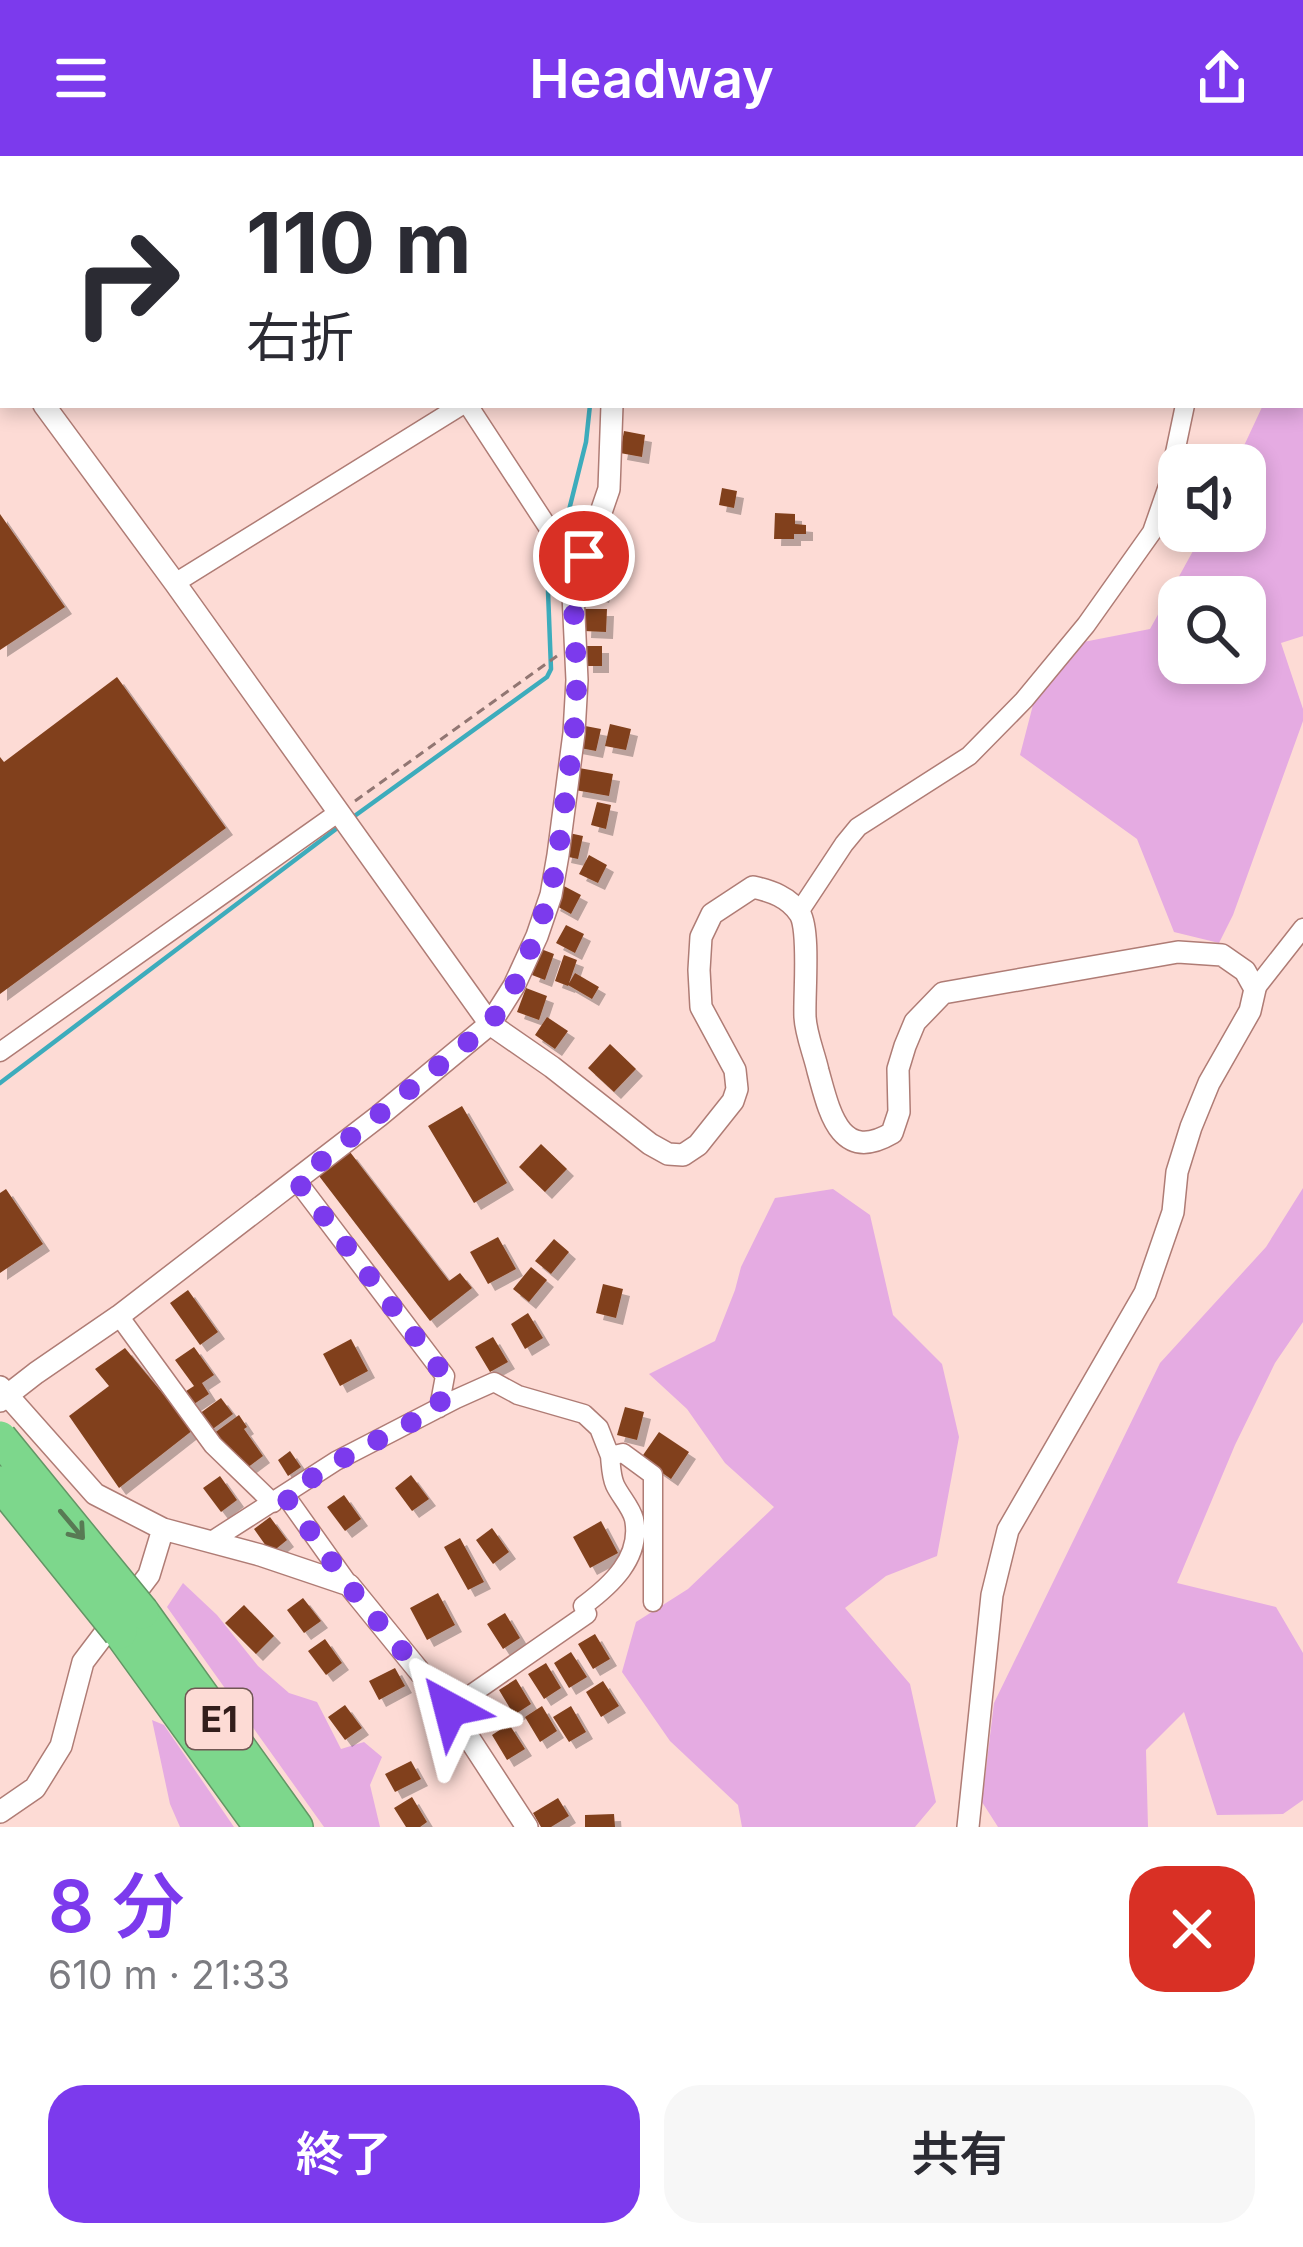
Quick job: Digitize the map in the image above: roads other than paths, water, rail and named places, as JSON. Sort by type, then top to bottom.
[{"type":"highway","name":"E1","points":[[0,1438],[131,1622],[261,1827]]},
{"type":"highway","name":"E1","points":[[0,1483],[131,1622],[296,1827]]},
{"type":"street","points":[[46,408],[490,1024],[668,1154],[683,1156],[698,1145],[737,1089],[735,1070],[700,1007],[701,937],[712,914],[753,887],[780,895],[799,912],[806,1023],[832,1121],[844,1136],[856,1141],[876,1142],[892,1133],[899,1112],[898,1069],[905,1046],[915,1022],[944,993],[1178,952],[1222,955],[1246,971],[1255,989]]},
{"type":"street","points":[[175,583],[460,408]]},
{"type":"street","points":[[467,408],[557,538],[580,554]]},
{"type":"street","points":[[349,1586],[163,1529],[95,1494],[3,1395],[119,1316],[297,1181],[490,1024],[514,986],[550,895],[561,834],[576,705],[573,594],[580,554],[609,489],[612,408]]},
{"type":"street","points":[[799,912],[859,827],[969,756],[1024,700],[1086,625],[1152,532],[1168,486],[1184,408]]},
{"type":"street","points":[[0,1052],[344,819]]},
{"type":"street","points":[[968,1827],[992,1595],[1008,1530],[1145,1293],[1173,1212],[1177,1172],[1209,1083],[1250,1011],[1255,989],[1303,928]]},
{"type":"street","points":[[297,1181],[445,1376],[439,1408]]},
{"type":"street","points":[[119,1316],[212,1445],[279,1499],[450,1709],[526,1827]]},
{"type":"street","points":[[210,1542],[336,1462],[494,1382],[518,1395],[584,1414],[599,1428],[613,1481],[634,1517],[625,1565],[611,1585],[583,1606],[587,1614],[450,1709]]},
{"type":"street","points":[[610,1456],[623,1453],[653,1475],[653,1602]]},
{"type":"street","points":[[0,1812],[35,1788],[61,1746],[83,1662],[148,1574],[163,1529]]},
{"type":"waterway","points":[[563,534],[590,408]]},
{"type":"waterway","points":[[349,820],[547,677],[551,669],[548,591],[560,545]]},
{"type":"waterway","points":[[0,1083],[340,826]]}]
